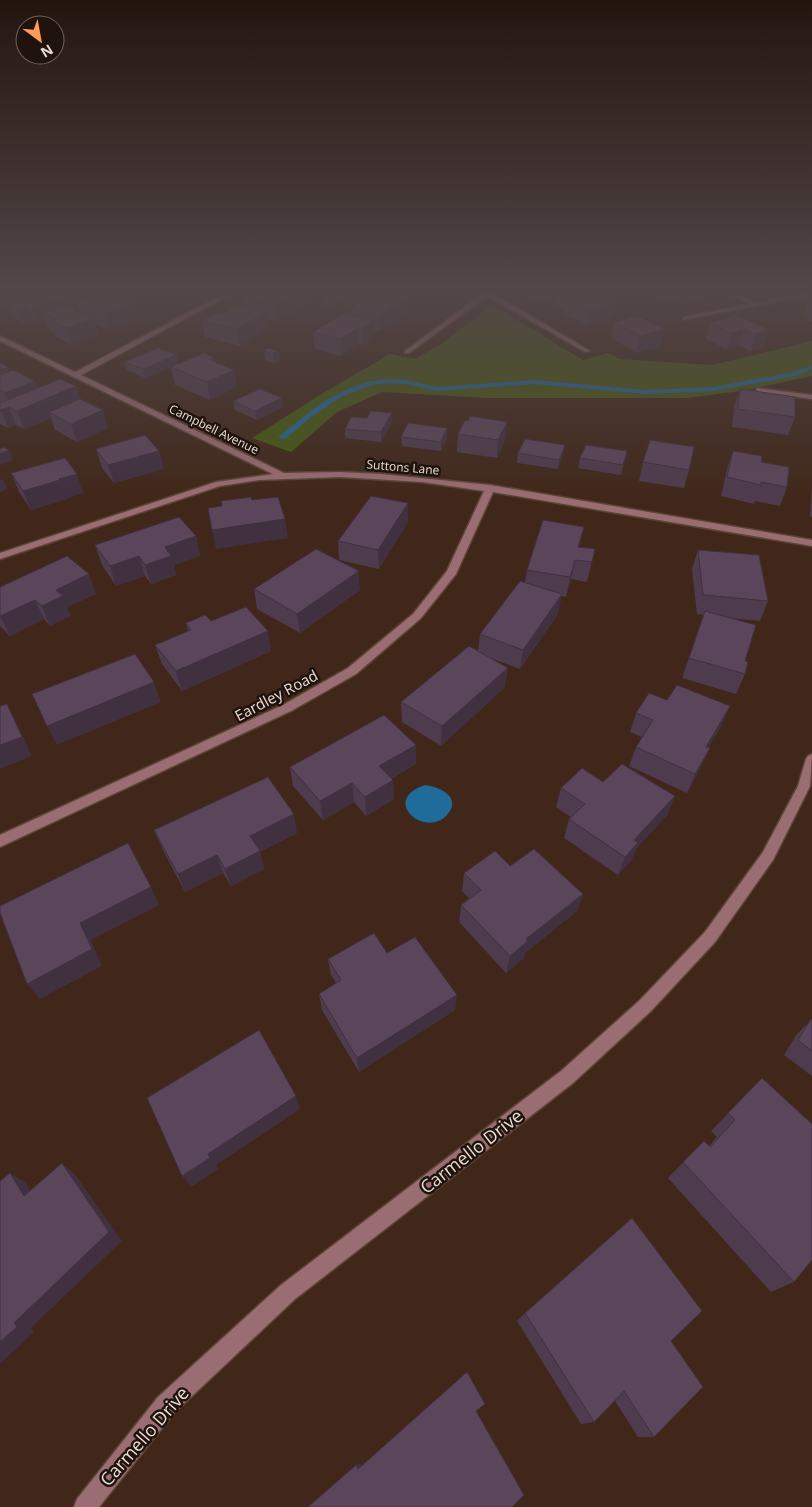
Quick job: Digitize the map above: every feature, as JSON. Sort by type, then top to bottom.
[{"type":"street","name":"Campbell Avenue","points":[[46,359],[283,476]]},
{"type":"street","points":[[77,374],[105,359]]},
{"type":"street","points":[[760,390],[812,397]]},
{"type":"street","name":"Suttons Lane","points":[[0,556],[220,484],[249,478],[283,476],[408,478],[490,488],[812,543]]},
{"type":"street","name":"Eardley Road","points":[[0,841],[205,748],[287,708],[352,671],[417,616],[452,572],[490,488]]},
{"type":"street","name":"Carmello Drive","points":[[85,1507],[166,1405],[288,1292],[567,1076],[645,1006],[710,937],[741,895],[772,848],[804,786],[812,759]]},
{"type":"green space","points":[[381,359],[624,359],[712,365],[736,359],[812,359],[812,376],[741,391],[687,398],[487,398],[382,392],[337,412],[291,452],[252,438]]},
{"type":"water","points":[[425,785],[443,791],[451,799],[451,810],[437,822],[427,823],[418,820],[410,814],[406,807],[406,799],[412,792]]},
{"type":"building","points":[[130,359],[166,359],[143,369],[124,362]]},
{"type":"building","points":[[189,359],[212,359],[210,360],[234,370],[207,382],[171,367]]},
{"type":"building","points":[[0,363],[8,367],[0,370]]},
{"type":"building","points":[[13,370],[35,381],[5,393],[0,390],[0,375]]},
{"type":"building","points":[[60,379],[76,386],[17,411],[9,407],[0,410],[0,403]]},
{"type":"building","points":[[260,389],[282,398],[255,411],[233,401]]},
{"type":"building","points":[[740,389],[795,397],[795,417],[738,409]]},
{"type":"building","points":[[80,399],[103,410],[71,424],[49,412]]},
{"type":"building","points":[[371,411],[392,413],[381,432],[345,429],[351,417],[367,418]]},
{"type":"building","points":[[470,416],[507,422],[498,440],[458,434],[465,420],[468,421]]},
{"type":"building","points":[[408,423],[447,428],[441,442],[401,437]]},
{"type":"building","points":[[145,435],[159,451],[108,465],[96,449]]},
{"type":"building","points":[[525,439],[565,445],[559,460],[518,453]]},
{"type":"building","points":[[650,440],[694,447],[689,470],[643,462]]},
{"type":"building","points":[[586,445],[627,451],[623,465],[580,458]]},
{"type":"building","points":[[4,447],[9,450],[0,454],[0,449]]},
{"type":"building","points":[[733,451],[762,456],[761,462],[789,467],[787,487],[761,482],[761,485],[727,477]]},
{"type":"building","points":[[65,458],[77,474],[23,491],[11,473]]},
{"type":"building","points":[[371,496],[408,503],[378,550],[338,541]]},
{"type":"building","points":[[251,497],[252,500],[278,497],[285,519],[212,530],[208,508],[222,506],[221,501]]},
{"type":"building","points":[[179,517],[196,536],[165,547],[171,556],[145,565],[139,556],[110,566],[95,545]]},
{"type":"building","points":[[543,520],[584,527],[578,547],[595,549],[592,562],[575,560],[570,577],[527,570]]},
{"type":"building","points":[[316,549],[359,571],[297,614],[254,589]]},
{"type":"building","points":[[698,550],[759,555],[768,601],[703,595]]},
{"type":"building","points":[[67,556],[89,574],[56,590],[63,596],[42,606],[35,600],[0,616],[0,587]]},
{"type":"building","points":[[520,581],[562,594],[523,650],[480,634]]},
{"type":"building","points":[[246,607],[268,631],[176,671],[155,645],[191,630],[186,623],[205,615],[211,621]]},
{"type":"building","points":[[705,611],[756,625],[745,661],[748,662],[745,674],[689,658]]},
{"type":"building","points":[[469,646],[508,668],[442,726],[401,702]]},
{"type":"building","points":[[135,654],[154,682],[47,726],[32,694]]},
{"type":"building","points":[[677,685],[730,706],[706,747],[710,748],[695,774],[636,747],[653,720],[636,713],[649,693],[667,700]]},
{"type":"building","points":[[7,704],[22,737],[0,745],[0,706]]},
{"type":"building","points":[[384,715],[416,745],[379,766],[393,780],[365,797],[352,783],[320,801],[290,767]]},
{"type":"building","points":[[622,764],[675,796],[634,840],[638,843],[625,857],[569,819],[585,804],[561,788],[582,768],[603,782]]},
{"type":"building","points":[[268,777],[294,814],[250,836],[260,851],[225,869],[217,855],[178,874],[154,830]]},
{"type":"building","points":[[128,843],[151,887],[80,923],[92,949],[27,984],[0,913],[0,906]]},
{"type":"building","points":[[534,849],[583,894],[526,939],[528,941],[510,956],[461,905],[481,890],[464,873],[495,851],[510,866]]},
{"type":"building","points":[[374,933],[387,953],[415,937],[457,995],[357,1058],[319,994],[341,980],[328,959]]},
{"type":"building","points":[[812,1020],[812,1051],[798,1040]]},
{"type":"building","points":[[259,1030],[296,1096],[208,1154],[210,1158],[182,1176],[147,1098]]},
{"type":"building","points":[[762,1078],[812,1124],[812,1260],[794,1282],[683,1162],[704,1141],[710,1147],[735,1120],[728,1113]]},
{"type":"building","points":[[62,1163],[109,1232],[14,1323],[17,1327],[0,1342],[0,1181],[10,1173],[24,1196]]},
{"type":"building","points":[[632,1218],[702,1311],[671,1341],[703,1387],[654,1437],[624,1391],[594,1422],[525,1313]]},
{"type":"building","points":[[467,1372],[485,1404],[476,1411],[524,1495],[512,1507],[308,1507],[356,1465],[358,1469]]},
{"type":"waterway","points":[[282,437],[324,405],[355,388],[371,383],[388,381],[406,382],[437,389],[534,382],[645,392],[713,389],[796,374],[812,367]]}]
